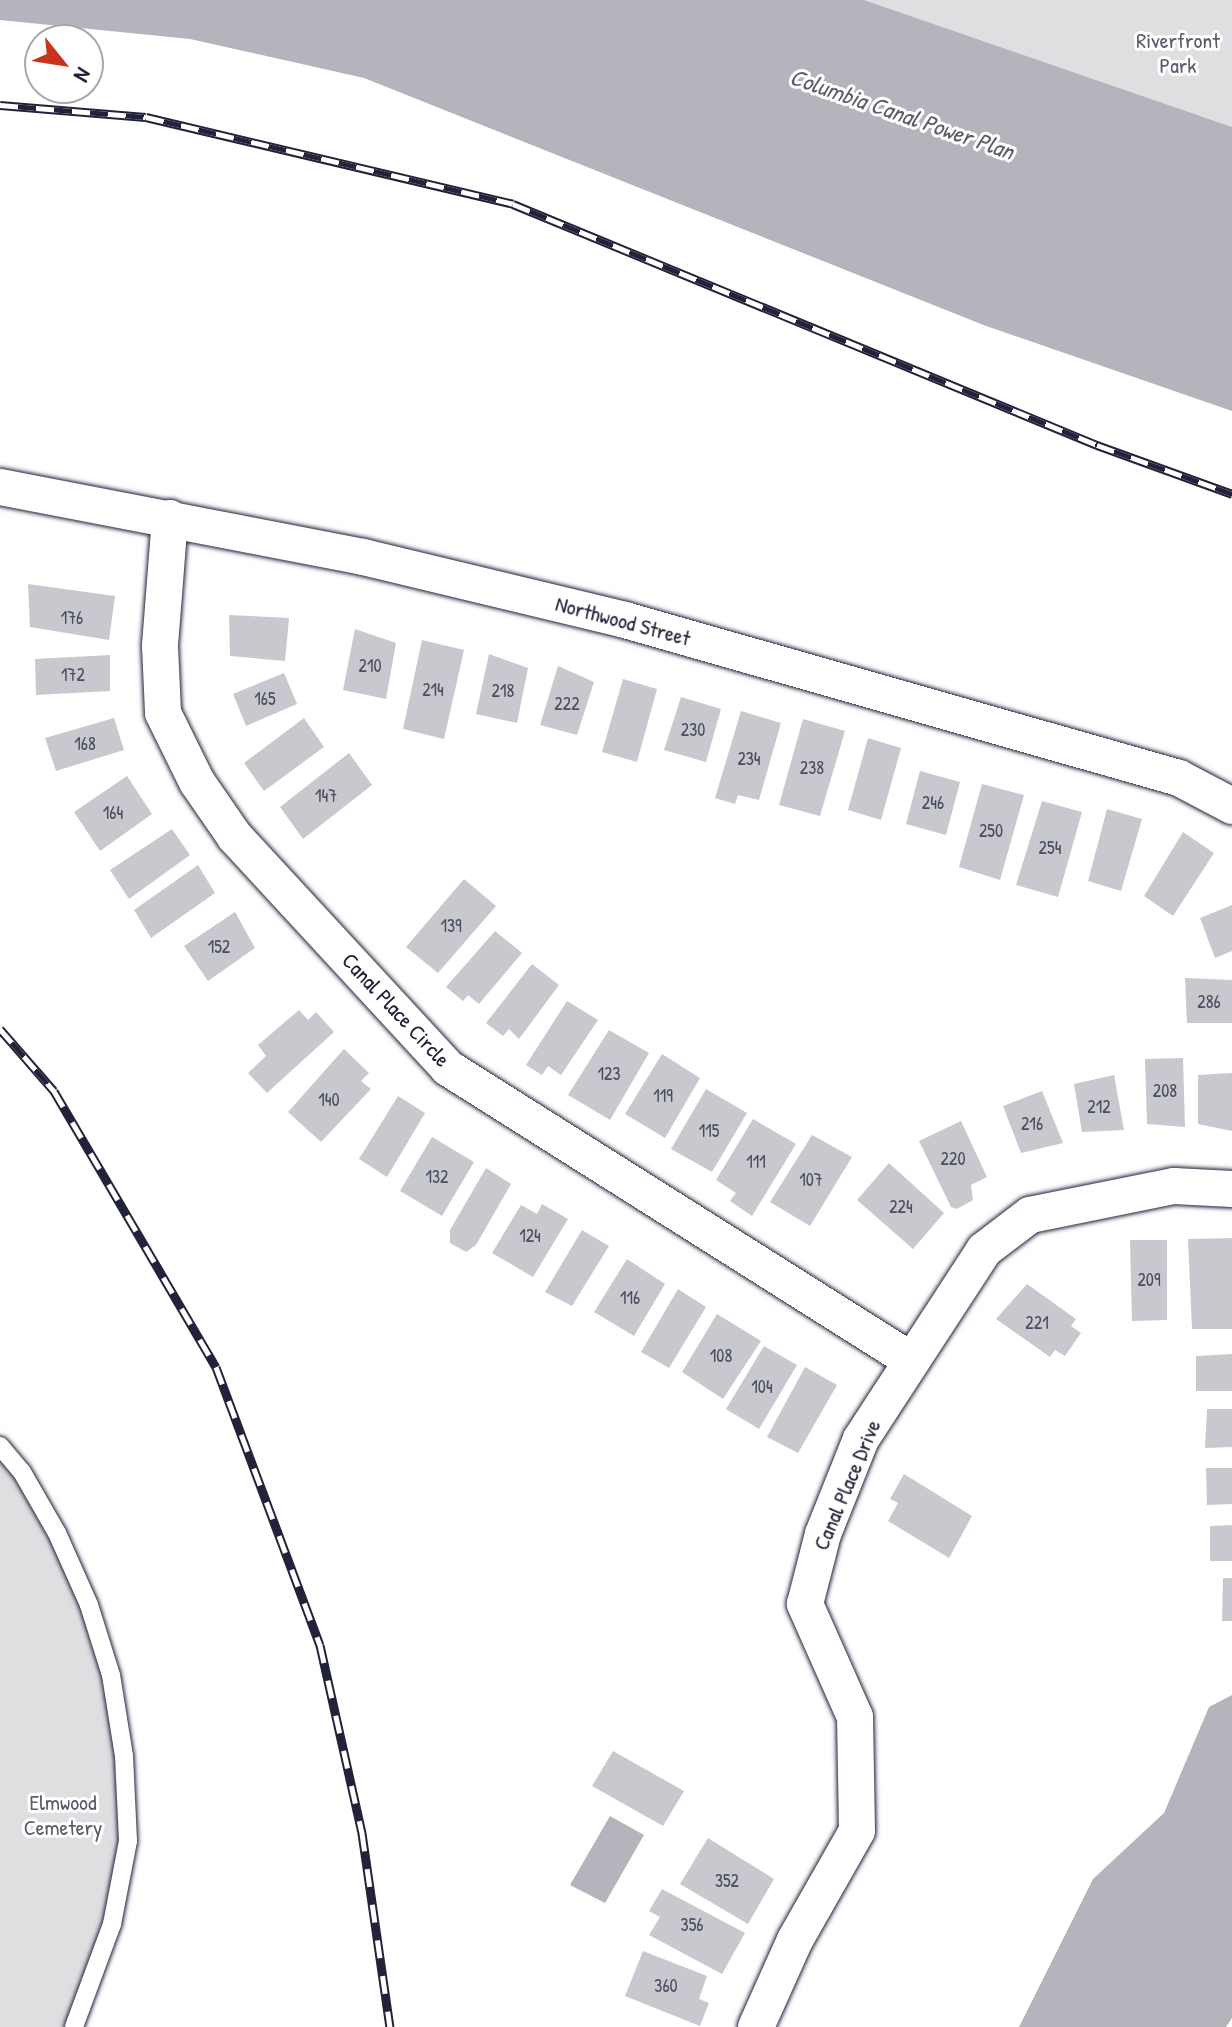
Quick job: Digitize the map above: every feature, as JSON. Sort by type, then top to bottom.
[{"type":"street","name":"Northwood Street","points":[[0,487],[170,518],[625,620],[1179,778],[1232,806]]},
{"type":"street","name":"Canal Place Circle","points":[[170,518],[160,646],[163,713],[197,782],[235,837],[448,1068],[909,1359]]},
{"type":"street","name":"Canal Place Drive","points":[[756,2027],[795,1940],[857,1831],[855,1717],[805,1604],[823,1534],[861,1439],[909,1359],[984,1250],[1030,1215],[1174,1186],[1232,1189]]},
{"type":"lane","points":[[0,1446],[22,1472],[57,1533],[89,1605],[111,1675],[124,1756],[128,1841],[112,1924],[74,2027]]},
{"type":"green space","name":"Riverfront Park","points":[[864,0],[1232,0],[1232,127],[1010,53]]},
{"type":"green space","name":"Elmwood Cemetery","points":[[0,1446],[22,1472],[111,1675],[128,1841],[74,2027],[0,2027]]},
{"type":"water","name":"Columbia Canal Power Plan","points":[[0,0],[864,0],[1232,127],[1232,411],[986,326],[364,78],[190,39],[104,30],[104,24],[40,24],[0,20]]},
{"type":"water","points":[[1232,1695],[1232,2018],[1226,2027],[1019,2027],[1093,1879],[1164,1813],[1209,1707]]},
{"type":"water","points":[[610,1816],[644,1835],[605,1903],[570,1885]]},
{"type":"building","points":[[28,584],[115,596],[109,640],[30,627]]},
{"type":"building","points":[[229,615],[289,618],[285,661],[230,656]]},
{"type":"building","points":[[355,629],[396,643],[386,699],[343,690]]},
{"type":"building","points":[[422,640],[464,650],[444,739],[403,729]]},
{"type":"building","points":[[489,654],[528,668],[517,723],[476,714]]},
{"type":"building","points":[[110,655],[110,691],[36,695],[35,659]]},
{"type":"building","points":[[558,666],[594,682],[577,735],[540,725]]},
{"type":"building","points":[[284,673],[297,704],[246,726],[233,694]]},
{"type":"building","points":[[623,679],[657,689],[637,762],[602,752]]},
{"type":"building","points":[[681,697],[721,709],[706,762],[664,750]]},
{"type":"building","points":[[741,711],[781,723],[759,800],[738,795],[735,804],[715,798]]},
{"type":"building","points":[[114,718],[124,750],[56,771],[45,738]]},
{"type":"building","points":[[304,718],[324,747],[264,791],[244,763]]},
{"type":"building","points":[[803,719],[845,731],[820,816],[779,805]]},
{"type":"building","points":[[868,738],[901,748],[881,820],[848,810]]},
{"type":"building","points":[[349,753],[372,785],[303,839],[280,807]]},
{"type":"building","points":[[920,771],[960,782],[946,835],[906,824]]},
{"type":"building","points":[[127,776],[152,814],[100,851],[74,812]]},
{"type":"building","points":[[982,784],[1024,795],[1000,880],[959,867]]},
{"type":"building","points":[[1042,801],[1082,812],[1058,897],[1016,885]]},
{"type":"building","points":[[1107,809],[1142,819],[1121,891],[1088,881]]},
{"type":"building","points":[[172,829],[190,855],[129,899],[110,870]]},
{"type":"building","points":[[1183,832],[1214,853],[1173,916],[1144,896]]},
{"type":"building","points":[[198,865],[215,893],[151,938],[134,910]]},
{"type":"building","points":[[464,879],[496,906],[438,973],[406,947]]},
{"type":"building","points":[[1232,905],[1232,951],[1215,958],[1200,918]]},
{"type":"building","points":[[235,912],[255,948],[208,981],[184,946]]},
{"type":"building","points":[[495,931],[522,953],[479,1004],[468,995],[463,1001],[446,987]]},
{"type":"building","points":[[532,964],[559,985],[519,1039],[509,1029],[503,1036],[486,1023]]},
{"type":"building","points":[[1185,978],[1232,980],[1232,1023],[1187,1023]]},
{"type":"building","points":[[567,1001],[598,1020],[561,1075],[548,1066],[542,1075],[526,1065]]},
{"type":"building","points":[[299,1010],[308,1020],[316,1012],[334,1032],[267,1093],[248,1073],[266,1056],[258,1045]]},
{"type":"building","points":[[609,1030],[649,1053],[610,1120],[568,1095]]},
{"type":"building","points":[[344,1049],[369,1073],[361,1081],[371,1089],[321,1142],[288,1112]]},
{"type":"building","points":[[662,1054],[700,1078],[665,1138],[625,1114]]},
{"type":"building","points":[[1183,1058],[1185,1127],[1147,1124],[1145,1059]]},
{"type":"building","points":[[1232,1073],[1232,1131],[1198,1124],[1198,1075]]},
{"type":"building","points":[[1114,1075],[1124,1130],[1082,1132],[1074,1084]]},
{"type":"building","points":[[706,1089],[747,1113],[712,1172],[671,1149]]},
{"type":"building","points":[[1042,1091],[1063,1143],[1021,1153],[1003,1106]]},
{"type":"building","points":[[398,1096],[425,1113],[387,1177],[359,1159]]},
{"type":"building","points":[[753,1119],[796,1144],[752,1216],[730,1201],[736,1193],[716,1180]]},
{"type":"building","points":[[961,1121],[987,1177],[971,1185],[973,1200],[957,1209],[951,1207],[919,1141]]},
{"type":"building","points":[[812,1135],[852,1157],[810,1226],[770,1202]]},
{"type":"building","points":[[432,1137],[474,1162],[442,1216],[400,1191]]},
{"type":"building","points":[[889,1163],[944,1213],[913,1249],[857,1200]]},
{"type":"building","points":[[486,1168],[511,1184],[476,1245],[466,1252],[450,1243],[450,1230]]},
{"type":"building","points":[[542,1204],[568,1219],[533,1277],[492,1253],[521,1205],[537,1214]]},
{"type":"building","points":[[582,1230],[609,1246],[572,1306],[545,1292]]},
{"type":"building","points":[[1232,1238],[1232,1329],[1192,1329],[1188,1239]]},
{"type":"building","points":[[1130,1240],[1167,1240],[1167,1320],[1132,1321]]},
{"type":"building","points":[[627,1259],[665,1284],[634,1336],[594,1312]]},
{"type":"building","points":[[1027,1284],[1076,1319],[1071,1326],[1081,1333],[1065,1356],[1055,1350],[1050,1357],[996,1319]]},
{"type":"building","points":[[678,1289],[706,1307],[669,1368],[641,1352]]},
{"type":"building","points":[[717,1314],[761,1341],[723,1399],[682,1372]]},
{"type":"building","points":[[764,1346],[797,1365],[759,1429],[726,1409]]},
{"type":"building","points":[[1232,1354],[1232,1391],[1196,1391],[1196,1356]]},
{"type":"building","points":[[805,1367],[837,1385],[798,1453],[767,1437]]},
{"type":"building","points":[[1207,1409],[1232,1409],[1232,1447],[1205,1448]]},
{"type":"building","points":[[1206,1468],[1232,1468],[1232,1504],[1207,1505]]},
{"type":"building","points":[[904,1474],[972,1516],[949,1558],[888,1521],[898,1503],[890,1499]]},
{"type":"building","points":[[1232,1525],[1232,1561],[1210,1561],[1210,1526]]},
{"type":"building","points":[[1223,1578],[1232,1578],[1232,1621],[1222,1621]]},
{"type":"building","points":[[613,1751],[684,1791],[663,1826],[592,1786]]},
{"type":"building","points":[[708,1838],[774,1879],[748,1924],[680,1884]]},
{"type":"building","points":[[662,1889],[745,1933],[722,1974],[649,1935],[660,1917],[649,1911]]},
{"type":"building","points":[[643,1951],[707,1976],[699,1999],[709,2003],[700,2026],[625,1996]]},
{"type":"railway","points":[[0,105],[146,117],[513,204],[1097,445],[1232,494]]},
{"type":"railway","points":[[0,1029],[54,1091],[216,1367],[320,1645],[362,1833],[390,2027]]}]
